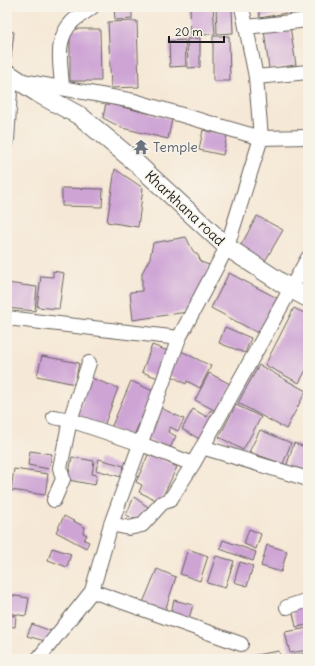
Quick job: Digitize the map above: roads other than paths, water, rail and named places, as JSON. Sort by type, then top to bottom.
[{"type":"street","points":[[62,87],[59,46],[65,31],[72,22],[92,7]]},
{"type":"street","points":[[38,659],[92,590],[111,524],[179,338],[227,247],[262,138],[256,77],[242,7]]},
{"type":"street","points":[[247,27],[308,20]]},
{"type":"street","points":[[256,77],[308,72]]},
{"type":"street","points":[[7,140],[13,76],[134,101],[262,138],[308,137]]},
{"type":"street","name":"Kharkhana road","points":[[13,76],[41,95],[80,116],[134,161],[227,247],[291,289],[308,298]]},
{"type":"street","points":[[111,524],[129,528],[142,525],[162,504],[170,500],[193,464],[308,258]]},
{"type":"street","points":[[7,318],[179,338]]},
{"type":"street","points":[[54,500],[63,479],[60,468],[70,420],[89,363]]},
{"type":"street","points":[[54,417],[70,420],[141,444],[193,464]]},
{"type":"street","points":[[202,447],[308,479]]},
{"type":"street","points":[[92,590],[241,644]]},
{"type":"street","points":[[287,607],[308,600]]},
{"type":"place","name":"Temple","points":[[141,147]]}]
